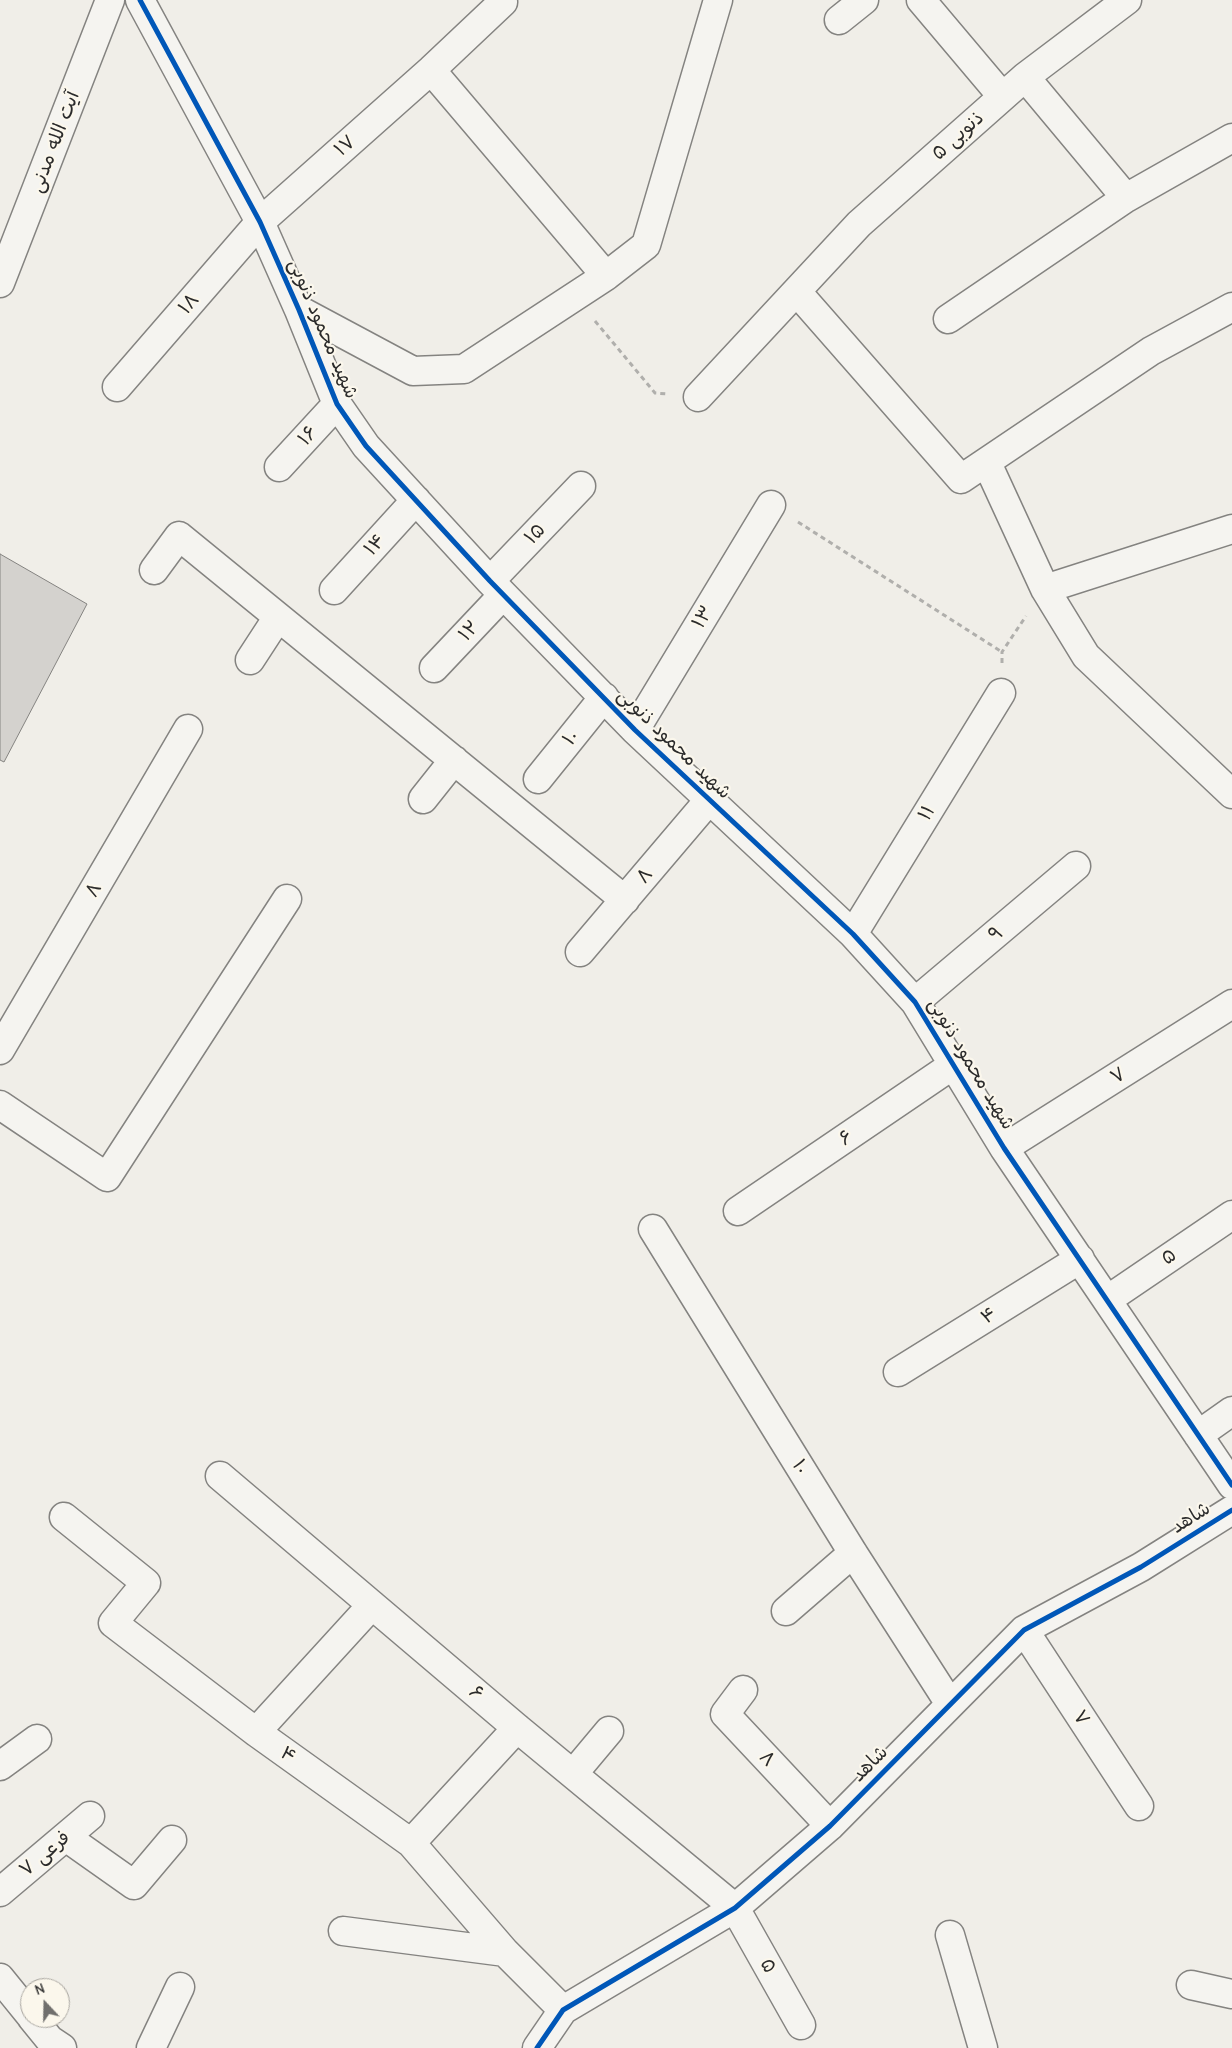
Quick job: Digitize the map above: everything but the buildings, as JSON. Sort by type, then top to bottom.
[{"type":"street","name":"آیت الله مدنی","points":[[1,279],[110,0]]},
{"type":"street","name":"شهید محمود ذنوبی","points":[[140,0],[260,222],[300,310],[337,404],[366,446],[496,588],[635,730],[853,934],[916,1002],[1004,1148],[1232,1485]]},
{"type":"street","points":[[300,310],[413,371],[464,369],[606,276],[646,244],[718,0]]},
{"type":"street","points":[[839,20],[864,0]]},
{"type":"street","points":[[922,0],[1002,96]]},
{"type":"street","name":"ذنوبی ۵","points":[[698,397],[860,224],[1002,96],[1128,0]]},
{"type":"street","name":"۱۷","points":[[260,222],[431,70],[503,2]]},
{"type":"street","points":[[431,70],[606,276]]},
{"type":"street","points":[[1025,77],[1126,198]]},
{"type":"street","points":[[948,319],[1126,198],[1232,138]]},
{"type":"street","name":"۱۸","points":[[117,387],[260,222]]},
{"type":"street","points":[[797,292],[961,479],[1151,351],[1232,307]]},
{"type":"street","name":"۱۶","points":[[279,467],[337,404]]},
{"type":"street","points":[[987,463],[1045,589],[1086,656],[1232,794]]},
{"type":"street","name":"۱۵","points":[[496,588],[581,486]]},
{"type":"street","name":"۱۴","points":[[334,590],[416,500]]},
{"type":"street","name":"۱۳","points":[[635,730],[771,505]]},
{"type":"street","points":[[1045,589],[1232,529]]},
{"type":"street","points":[[154,570],[178,536],[625,900]]},
{"type":"street","name":"۱۲","points":[[434,668],[496,588]]},
{"type":"street","points":[[250,660],[278,617]]},
{"type":"street","name":"۱۱","points":[[853,934],[1001,693]]},
{"type":"street","name":"۱۰","points":[[538,779],[604,697]]},
{"type":"street","name":"۸","points":[[0,1050],[188,729]]},
{"type":"street","points":[[423,799],[454,760]]},
{"type":"street","name":"۸","points":[[580,952],[710,799]]},
{"type":"street","name":"۹","points":[[916,1002],[1076,866]]},
{"type":"street","points":[[0,1105],[106,1176],[287,899]]},
{"type":"street","name":"۷","points":[[1004,1148],[1232,1004]]},
{"type":"street","name":"۶","points":[[738,1211],[953,1065]]},
{"type":"street","name":"۵","points":[[1107,1300],[1232,1215]]},
{"type":"street","name":"۱۰","points":[[653,1229],[852,1553],[950,1704]]},
{"type":"street","name":"۴","points":[[898,1372],[1080,1259]]},
{"type":"street","points":[[1198,1435],[1232,1411]]},
{"type":"street","name":"۶","points":[[220,1476],[517,1728],[735,1908]]},
{"type":"street","name":"شاهد","points":[[537,2048],[563,2010],[735,1908],[830,1826],[1024,1630],[1141,1567],[1232,1510]]},
{"type":"street","name":"۴","points":[[64,1517],[146,1583],[113,1623],[256,1732],[411,1843],[504,1952],[563,2010]]},
{"type":"street","points":[[786,1612],[852,1553]]},
{"type":"street","points":[[256,1732],[372,1605]]},
{"type":"street","name":"۷","points":[[1024,1630],[1139,1806]]},
{"type":"street","name":"۸","points":[[743,1690],[725,1714],[830,1826]]},
{"type":"street","points":[[411,1843],[517,1728]]},
{"type":"street","points":[[573,1774],[608,1731]]},
{"type":"street","points":[[0,1766],[37,1738]]},
{"type":"street","name":"فرعی ۷","points":[[0,1892],[90,1816]]},
{"type":"street","points":[[66,1836],[134,1885],[172,1840]]},
{"type":"street","name":"۵","points":[[735,1908],[801,2025]]},
{"type":"street","points":[[343,1931],[504,1952]]},
{"type":"street","points":[[950,1935],[983,2048]]},
{"type":"street","points":[[0,1978],[20,2003]]},
{"type":"street","points":[[1191,1985],[1232,1994]]},
{"type":"street","points":[[151,2048],[180,1988]]},
{"type":"street","points":[[39,2028],[52,2045]]},
{"type":"path","points":[[574,297],[655,393],[698,397]]},
{"type":"path","points":[[771,505],[1002,652]]},
{"type":"path","points":[[1001,693],[1002,652],[1045,589]]},
{"type":"cycle path","points":[[140,0],[260,222],[299,310],[337,404],[366,446],[490,581],[635,730],[853,934],[915,1002],[1004,1148],[1232,1485]]},
{"type":"cycle path","points":[[537,2048],[563,2010],[735,1908],[830,1826],[1024,1630],[1141,1567],[1232,1510]]}]
